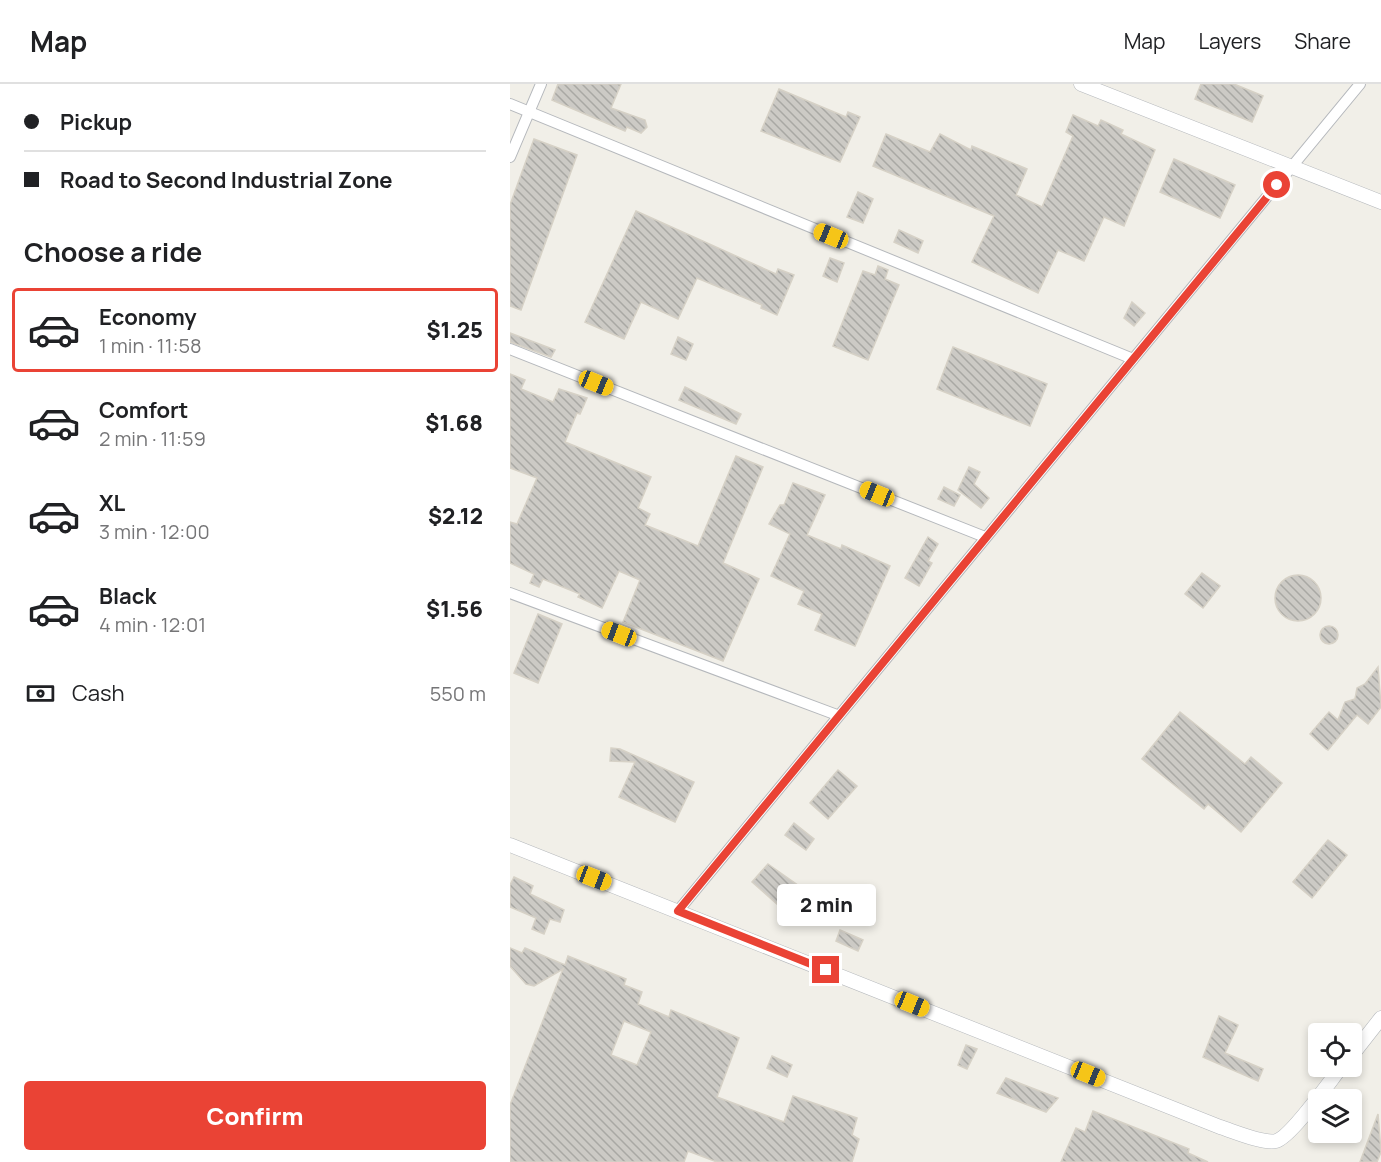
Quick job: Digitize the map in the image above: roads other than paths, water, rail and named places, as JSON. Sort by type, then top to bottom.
[{"type":"street","points":[[510,157],[541,84]]},
{"type":"street","points":[[1081,84],[1381,202]]},
{"type":"street","points":[[678,911],[837,715],[1360,84]]},
{"type":"street","points":[[510,104],[1133,359]]},
{"type":"street","points":[[510,349],[985,537]]},
{"type":"street","points":[[510,593],[837,715]]},
{"type":"street","points":[[510,845],[1220,1127],[1275,1141],[1287,1134],[1333,1077]]},
{"type":"street","points":[[1362,1042],[1381,1018]]}]
